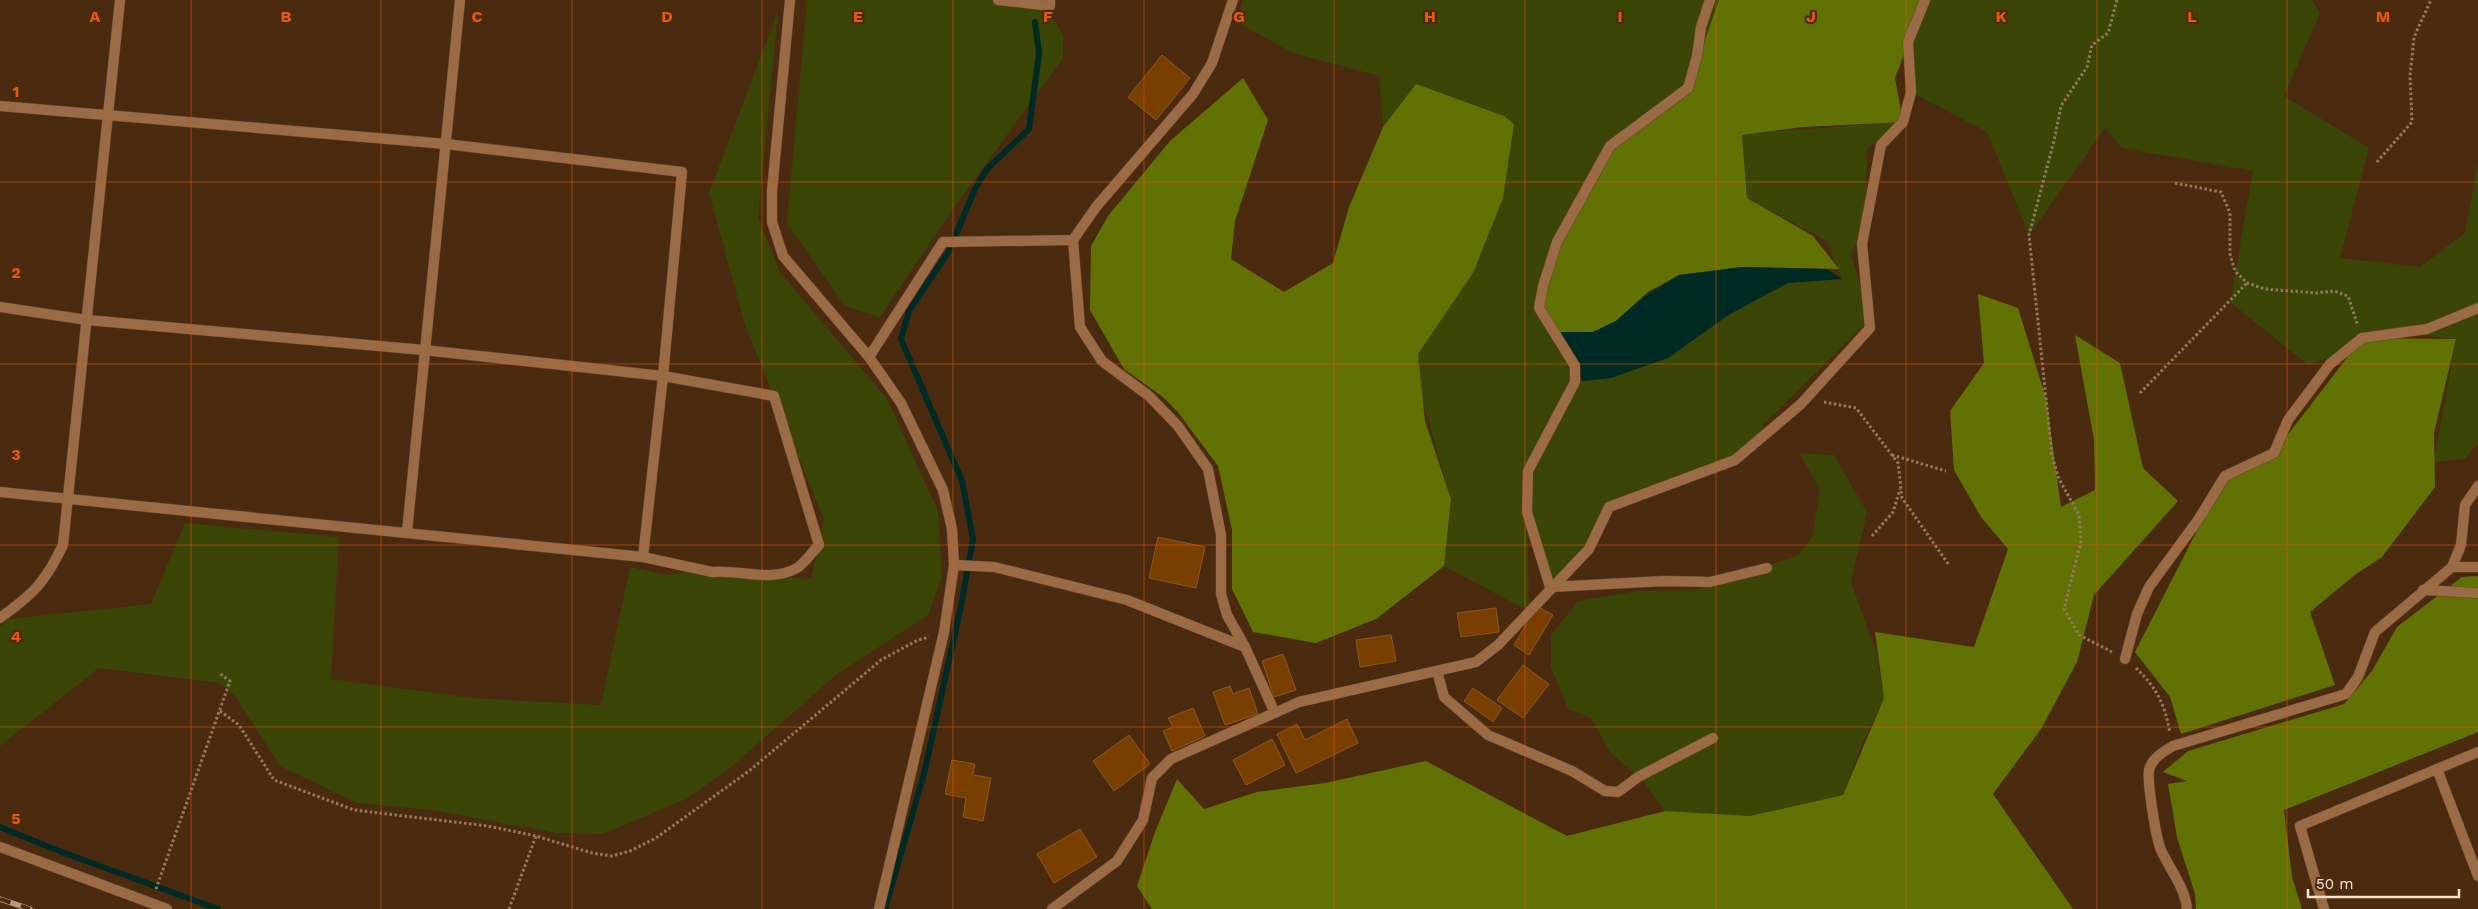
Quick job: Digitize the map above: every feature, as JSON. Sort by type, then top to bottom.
[{"type":"street","points":[[0,618],[32,595],[52,568],[63,545],[120,0]]},
{"type":"street","points":[[407,532],[460,0]]},
{"type":"street","points":[[790,0],[772,191],[772,222],[783,256],[868,357],[901,403],[943,490],[952,529],[955,565],[944,632],[879,909]]},
{"type":"street","points":[[998,0],[1050,6],[1050,0]]},
{"type":"street","points":[[1233,0],[1212,63],[1193,94],[1096,207],[1073,240],[1080,327],[1102,361],[1149,396],[1178,426],[1208,469],[1221,535],[1221,594],[1227,615],[1245,646],[1275,712]]},
{"type":"street","points":[[1550,587],[1527,512],[1528,471],[1574,382],[1575,366],[1539,308],[1543,286],[1557,242],[1610,146],[1688,88],[1710,0]]},
{"type":"street","points":[[1052,909],[1117,862],[1143,820],[1152,778],[1170,760],[1299,702],[1476,662],[1498,645],[1550,587],[1589,549],[1609,507],[1734,460],[1806,398],[1870,328],[1862,244],[1881,145],[1903,122],[1911,92],[1908,42],[1925,0]]},
{"type":"street","points":[[0,106],[446,144],[682,172],[663,376],[643,557]]},
{"type":"street","points":[[868,357],[943,242],[1073,240]]},
{"type":"street","points":[[0,307],[87,320],[424,350],[663,376],[774,396],[818,545],[797,568],[771,576],[723,571],[712,572],[643,557],[0,492]]},
{"type":"street","points":[[2125,658],[2137,614],[2149,587],[2198,520],[2225,476],[2274,453],[2288,420],[2330,364],[2362,338],[2427,329],[2478,308]]},
{"type":"street","points":[[2187,909],[2186,896],[2160,848],[2149,769],[2159,754],[2173,746],[2346,694],[2358,677],[2375,632],[2452,567],[2462,545],[2465,505],[2478,486]]},
{"type":"street","points":[[955,565],[994,567],[1127,600],[1245,646]]},
{"type":"street","points":[[2452,567],[2478,567]]},
{"type":"street","points":[[1550,587],[1664,581],[1710,582],[1767,568]]},
{"type":"street","points":[[2423,590],[2478,593]]},
{"type":"street","points":[[1437,671],[1444,697],[1488,735],[1572,771],[1605,791],[1618,792],[1638,777],[1713,738]]},
{"type":"street","points":[[2324,909],[2300,826],[2478,752]]},
{"type":"street","points":[[2437,769],[2478,876]]},
{"type":"street","points":[[0,847],[167,909]]},
{"type":"path","points":[[2117,0],[2108,33],[2092,46],[2087,67],[2061,106],[2054,141],[2029,235],[2052,456],[2059,479],[2079,515],[2081,541],[2064,610],[2079,635],[2125,658],[2151,682],[2166,711],[2173,746]]},
{"type":"path","points":[[2377,162],[2412,122],[2410,76],[2414,37],[2431,0]]},
{"type":"path","points":[[2175,183],[2222,192],[2230,213],[2230,254],[2235,271],[2247,284],[2274,290],[2317,293],[2334,291],[2348,296],[2362,338]]},
{"type":"path","points":[[2140,393],[2247,284]]},
{"type":"path","points":[[1806,398],[1856,408],[1898,464],[1902,498],[1949,565]]},
{"type":"path","points":[[1892,455],[1946,471]]},
{"type":"path","points":[[1872,536],[1893,512],[1901,487]]},
{"type":"path","points":[[220,711],[239,725],[274,780],[354,810],[488,826],[536,836],[592,853],[612,856],[630,851],[648,842],[750,771],[881,660],[918,640],[944,632]]},
{"type":"path","points":[[155,891],[230,681],[219,673]]},
{"type":"path","points":[[509,909],[536,836]]},
{"type":"green space","points":[[807,0],[1048,0],[1047,8],[1063,35],[1063,58],[956,205],[879,318],[844,305],[787,223]]},
{"type":"green space","points":[[1243,0],[1719,0],[1688,88],[1539,308],[1575,366],[1539,450],[1575,382],[1611,378],[1788,283],[1842,278],[1827,241],[1747,198],[1742,134],[1903,122],[1867,149],[1866,225],[1851,254],[1870,319],[1764,424],[1761,438],[1746,451],[1609,507],[1592,543],[1550,587],[1531,525],[1533,468],[1527,512],[1529,611],[1444,566],[1451,499],[1422,398],[1418,354],[1416,84],[1383,127],[1379,76],[1293,53],[1237,22]]},
{"type":"green space","points":[[1719,0],[1925,0],[1895,78],[1903,122],[1803,127],[1742,135],[1747,198],[1813,236],[1839,269],[1742,267],[1679,275],[1648,292],[1616,321],[1593,332],[1554,332],[1539,308],[1557,242],[1610,146],[1688,88]]},
{"type":"green space","points":[[1928,0],[2312,0],[2320,13],[2284,96],[2369,148],[2340,258],[2420,267],[2465,233],[2478,162],[2478,443],[2465,459],[2434,462],[2456,339],[2403,333],[2308,365],[2230,302],[2253,171],[2122,148],[2105,128],[2029,235],[1987,132],[1911,92],[1908,42]]},
{"type":"green space","points":[[778,11],[758,218],[780,272],[887,399],[938,511],[942,576],[928,615],[836,675],[725,772],[686,799],[603,834],[556,833],[431,810],[357,803],[280,766],[235,696],[219,683],[99,668],[0,746],[0,626],[9,619],[151,604],[185,523],[339,537],[331,679],[471,698],[601,705],[630,567],[667,575],[697,571],[811,579],[824,520],[745,325],[709,193]]},
{"type":"green space","points":[[1243,78],[1268,120],[1235,221],[1231,259],[1284,292],[1333,263],[1349,207],[1383,127],[1416,84],[1504,116],[1514,124],[1503,198],[1473,273],[1418,354],[1425,421],[1451,499],[1444,566],[1376,619],[1316,643],[1253,632],[1232,589],[1232,530],[1218,466],[1177,411],[1163,397],[1124,369],[1090,310],[1091,246],[1108,216],[1170,141]]},
{"type":"green space","points":[[1978,294],[2018,308],[2046,398],[2061,507],[2095,490],[2094,440],[2075,335],[2120,363],[2143,468],[2178,501],[2094,595],[2077,662],[2041,729],[1993,794],[2073,909],[1152,909],[1137,886],[1155,832],[1177,779],[1204,809],[1257,792],[1325,783],[1426,761],[1567,836],[1665,811],[1750,816],[1843,795],[1884,698],[1875,632],[1974,647],[2008,549],[1981,517],[1954,470],[1950,411],[1984,363]]},
{"type":"green space","points":[[2362,338],[2456,339],[2434,433],[2435,487],[2382,557],[2356,574],[2310,612],[2335,685],[2181,734],[2170,697],[2135,652],[2225,476],[2274,453]]},
{"type":"green space","points":[[1799,453],[1834,455],[1867,512],[1851,582],[1876,652],[1884,698],[1860,749],[1843,795],[1750,816],[1665,811],[1643,781],[1610,752],[1591,718],[1568,709],[1551,667],[1551,635],[1578,601],[1639,591],[1697,590],[1798,555],[1812,538],[1820,489]]},
{"type":"green space","points":[[2478,576],[2478,732],[2284,810],[2292,877],[2302,909],[2196,909],[2195,894],[2177,837],[2168,784],[2187,781],[2163,772],[2188,751],[2344,704],[2372,671],[2397,627],[2462,577]]},
{"type":"water","points":[[1742,267],[1827,269],[1842,279],[1788,283],[1730,314],[1668,358],[1611,378],[1583,381],[1554,332],[1593,332],[1616,321],[1642,298],[1679,275]]},
{"type":"building","points":[[1162,55],[1190,78],[1156,120],[1128,97]]},
{"type":"building","points":[[1158,537],[1205,547],[1196,588],[1149,578]]},
{"type":"building","points":[[1537,606],[1553,615],[1529,655],[1514,645]]},
{"type":"building","points":[[1496,608],[1499,632],[1461,637],[1457,613]]},
{"type":"building","points":[[1391,635],[1396,661],[1360,667],[1356,640]]},
{"type":"building","points":[[1283,654],[1296,690],[1274,697],[1262,661]]},
{"type":"building","points":[[1523,665],[1549,684],[1523,718],[1497,700]]},
{"type":"building","points":[[1230,686],[1233,694],[1249,688],[1258,714],[1225,725],[1213,692]]},
{"type":"building","points":[[1473,688],[1502,708],[1493,722],[1464,701]]},
{"type":"building","points":[[1193,708],[1205,736],[1172,751],[1163,731],[1173,727],[1168,718]]},
{"type":"building","points":[[1347,719],[1358,743],[1296,773],[1277,734],[1297,724],[1305,740]]},
{"type":"building","points":[[1129,735],[1150,764],[1114,791],[1093,761]]},
{"type":"building","points":[[1272,739],[1285,765],[1246,785],[1233,760]]},
{"type":"building","points":[[952,760],[975,764],[973,775],[991,778],[983,821],[963,817],[966,798],[945,794]]},
{"type":"building","points":[[1080,829],[1097,857],[1054,883],[1037,854]]},
{"type":"waterway","points":[[885,909],[924,774],[961,606],[973,539],[962,481],[901,339],[909,311],[949,251],[975,189],[987,169],[1029,129],[1039,53],[1035,22]]},
{"type":"waterway","points":[[0,827],[59,851],[218,909]]},
{"type":"railway","points":[[0,899],[30,909]]}]
